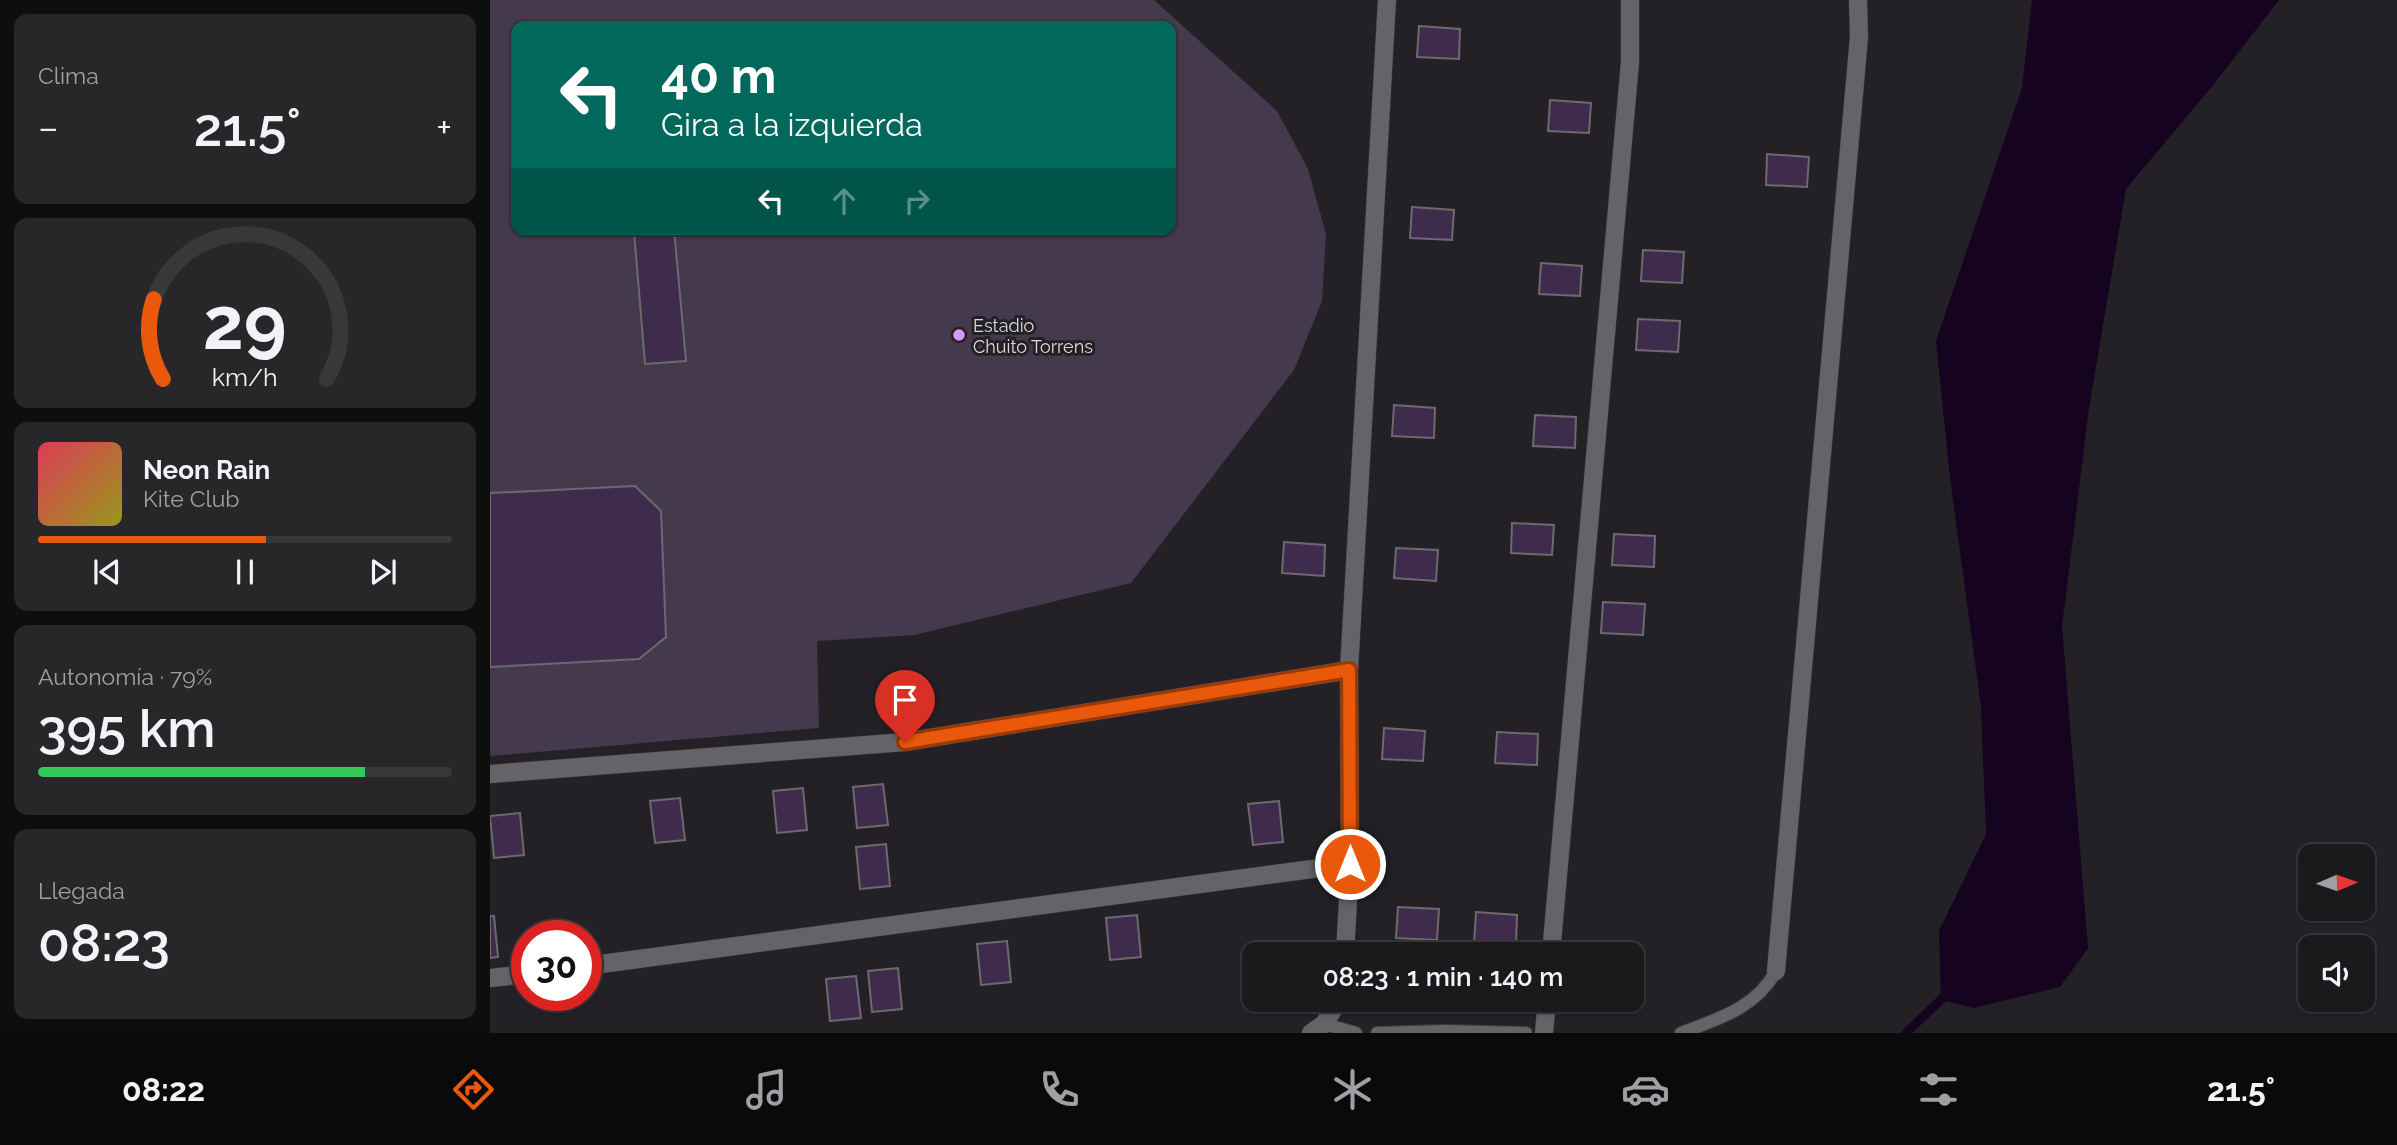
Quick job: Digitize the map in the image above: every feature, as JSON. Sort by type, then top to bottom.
[{"type":"street","points":[[1346,942],[1350,864],[1349,670],[1387,0]]},
{"type":"street","points":[[1552,942],[1630,62],[1630,0]]},
{"type":"street","points":[[1776,971],[1858,37],[1858,0]]},
{"type":"street","points":[[490,774],[905,742],[1349,670]]},
{"type":"street","points":[[602,964],[1350,864]]},
{"type":"street","points":[[490,978],[511,976]]},
{"type":"street","points":[[1317,1028],[1330,1012]]},
{"type":"street","points":[[1544,1033],[1546,1012]]},
{"type":"lane","points":[[1681,1033],[1745,1006],[1759,996],[1776,971]]},
{"type":"lane","points":[[1317,1028],[1356,1033]]},
{"type":"lane","points":[[1377,1033],[1526,1033]]},
{"type":"shaded area","name":"Estadio Chuito Torrens","points":[[490,0],[1154,0],[1277,111],[1308,169],[1326,234],[1322,301],[1294,370],[1131,583],[914,635],[817,641],[819,728],[490,756]]},
{"type":"shaded area","points":[[2032,0],[2279,0],[2214,84],[2126,189],[2089,408],[2062,626],[2088,948],[2060,987],[1974,1008],[1941,1000],[1939,931],[1986,834],[1981,706],[1950,478],[1936,341],[2022,88]]},
{"type":"building","points":[[1419,26],[1460,29],[1459,59],[1417,57]]},
{"type":"building","points":[[1550,100],[1591,103],[1589,133],[1548,131]]},
{"type":"building","points":[[1767,154],[1809,157],[1807,187],[1766,185]]},
{"type":"building","points":[[1412,207],[1454,210],[1452,240],[1410,238]]},
{"type":"building","points":[[634,235],[675,235],[686,361],[645,364]]},
{"type":"building","points":[[1643,250],[1684,252],[1682,283],[1641,281]]},
{"type":"building","points":[[1541,263],[1582,266],[1580,296],[1539,294]]},
{"type":"building","points":[[1638,319],[1680,321],[1678,352],[1636,350]]},
{"type":"building","points":[[1394,405],[1435,408],[1434,438],[1392,436]]},
{"type":"building","points":[[1535,415],[1576,417],[1575,448],[1533,446]]},
{"type":"building","points":[[635,486],[661,511],[666,637],[639,659],[490,667],[490,493]]},
{"type":"building","points":[[1512,523],[1554,525],[1552,555],[1511,553]]},
{"type":"building","points":[[1614,534],[1655,536],[1654,567],[1612,565]]},
{"type":"building","points":[[1284,542],[1325,545],[1324,576],[1282,573]]},
{"type":"building","points":[[1396,548],[1438,550],[1436,581],[1394,578]]},
{"type":"building","points":[[1603,602],[1645,604],[1643,635],[1601,633]]},
{"type":"building","points":[[1384,728],[1425,731],[1423,761],[1382,759]]},
{"type":"building","points":[[1497,732],[1538,734],[1537,765],[1495,763]]},
{"type":"building","points":[[883,784],[888,825],[857,828],[853,787]]},
{"type":"building","points":[[803,788],[807,830],[777,833],[773,791]]},
{"type":"building","points":[[680,798],[685,840],[655,843],[650,801]]},
{"type":"building","points":[[1279,801],[1283,842],[1253,845],[1248,804]]},
{"type":"building","points":[[520,813],[524,855],[494,858],[490,816]]},
{"type":"building","points":[[886,844],[890,886],[860,889],[856,847]]},
{"type":"building","points":[[1398,907],[1439,909],[1437,940],[1396,938]]},
{"type":"building","points":[[1476,912],[1517,915],[1516,942],[1474,942]]},
{"type":"building","points":[[1137,915],[1141,957],[1110,960],[1106,918]]},
{"type":"building","points":[[490,916],[494,916],[498,957],[490,958]]},
{"type":"building","points":[[1007,941],[1011,982],[981,985],[977,944]]},
{"type":"building","points":[[898,968],[902,1009],[872,1012],[868,971]]},
{"type":"building","points":[[856,976],[861,1018],[830,1021],[826,979]]},
{"type":"waterway","points":[[1906,1033],[1949,992]]},
{"type":"place","name":"Estadio Chuito Torrens","points":[[959,335]]},
{"type":"route","points":[[905,742],[1349,670],[1350,864]]}]
